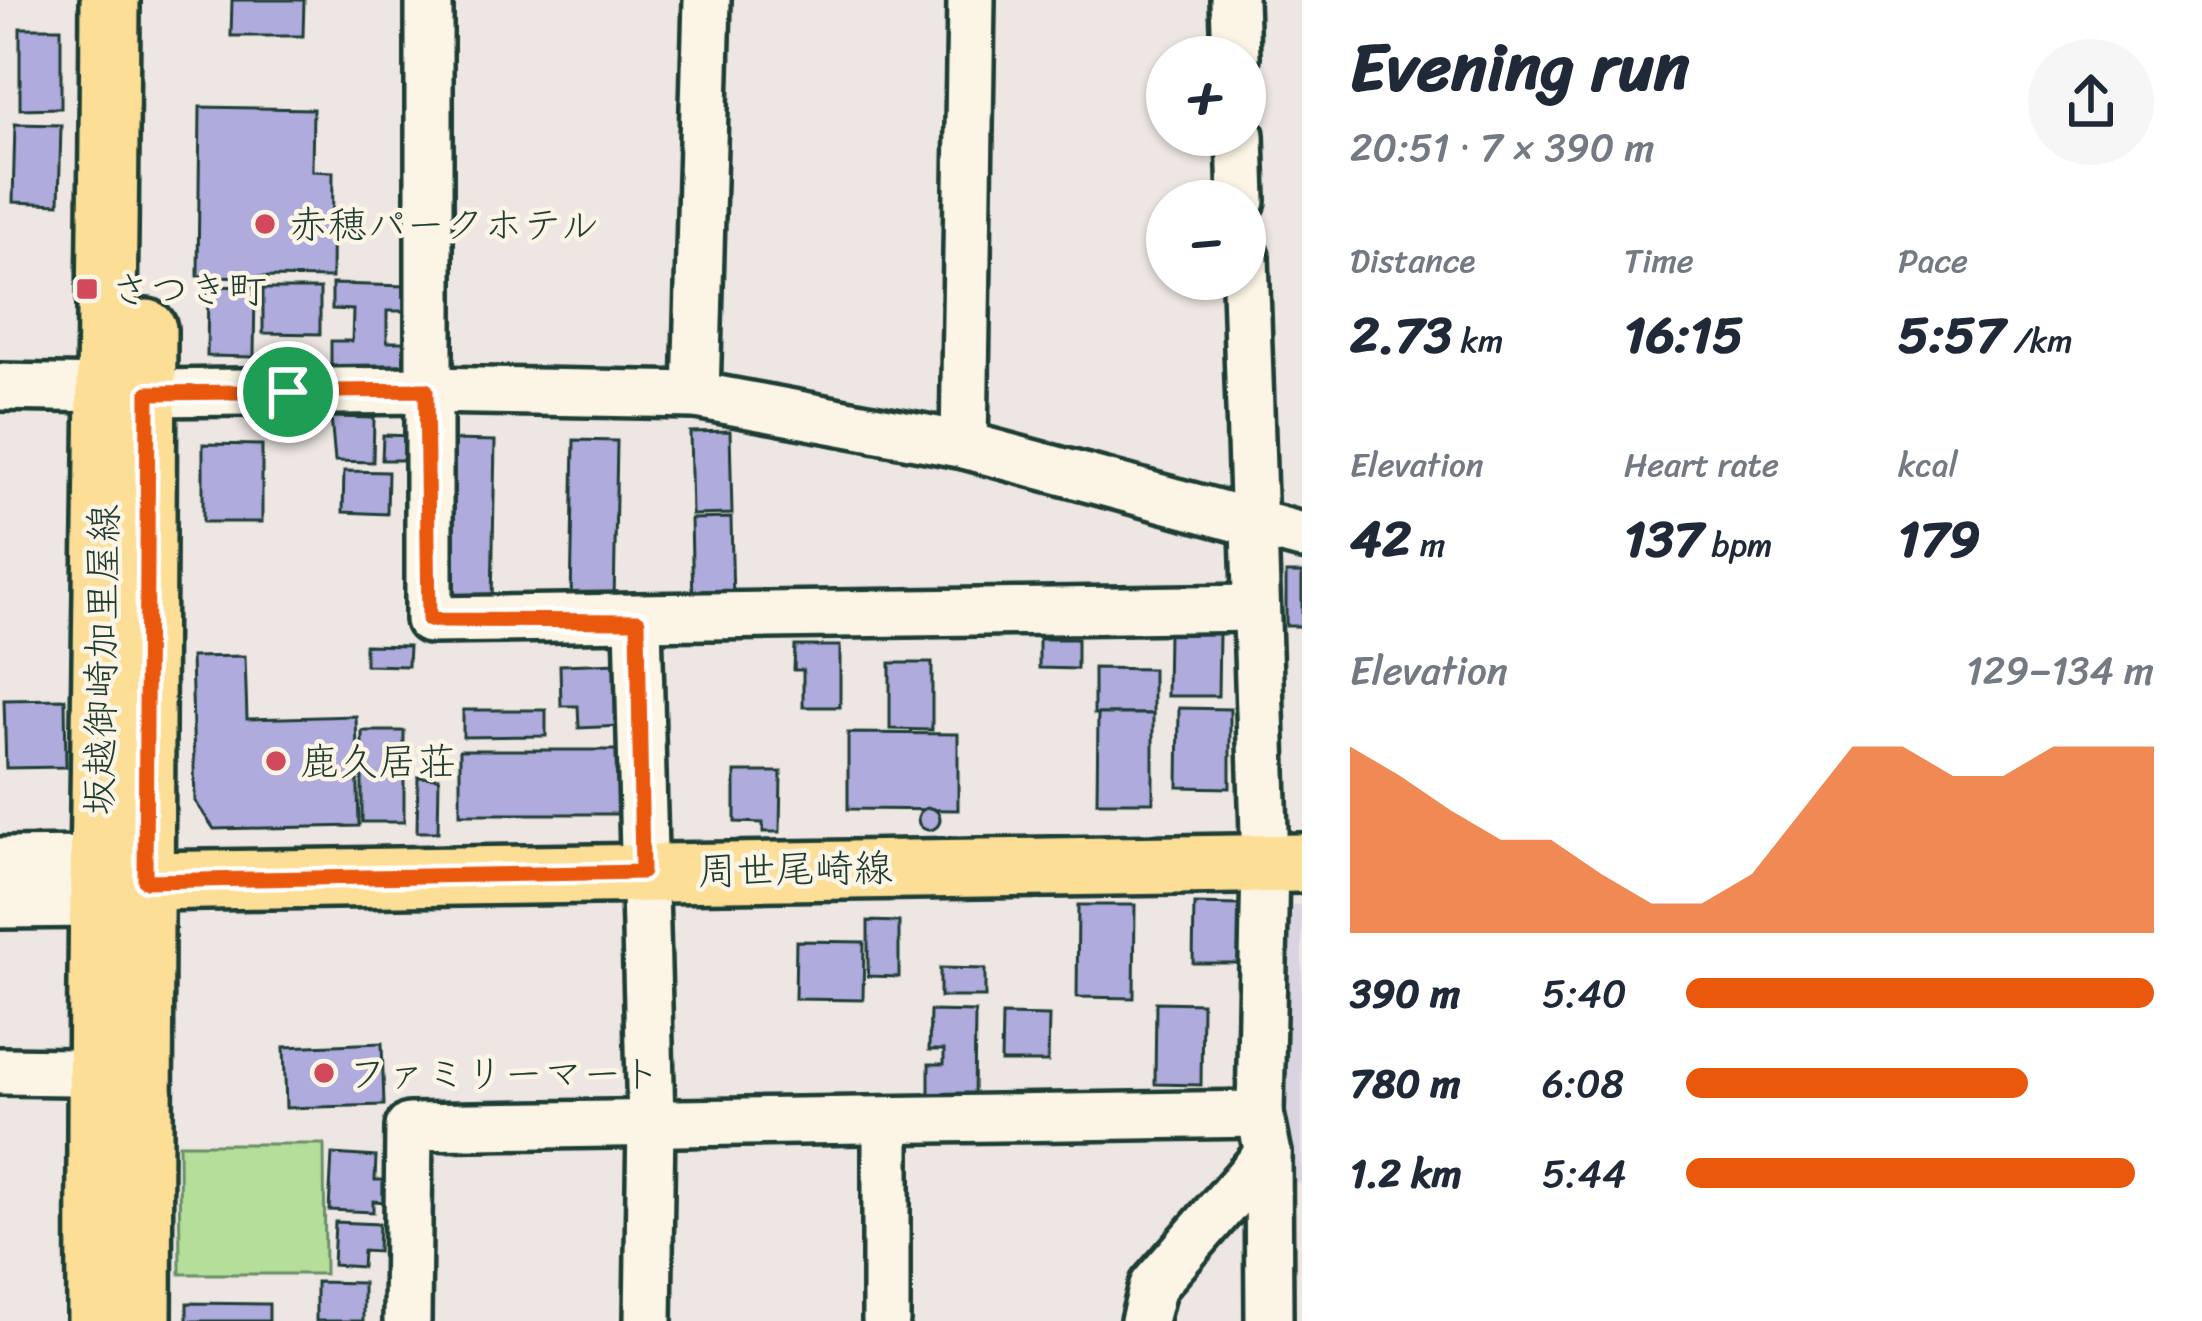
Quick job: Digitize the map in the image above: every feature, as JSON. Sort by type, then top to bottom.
[{"type":"main road","name":"坂越御崎加里屋線","points":[[110,0],[128,391]]},
{"type":"main road","name":"坂越御崎加里屋線","points":[[97,1321],[142,0]]},
{"type":"main road","name":"周世尾崎線","points":[[112,882],[1283,863]]},
{"type":"main road","name":"坂越御崎加里屋線","points":[[112,882],[142,1321]]},
{"type":"street","points":[[429,0],[429,620],[638,621],[1256,608]]},
{"type":"street","points":[[696,395],[707,0]]},
{"type":"street","points":[[964,445],[971,0]]},
{"type":"street","points":[[1234,0],[1235,36]]},
{"type":"street","points":[[1247,300],[1256,608],[1283,863],[1264,1134],[1269,1321]]},
{"type":"street","points":[[0,388],[696,395],[964,445],[1302,536]]},
{"type":"street","points":[[638,621],[651,1122],[648,1321]]},
{"type":"street","points":[[0,861],[112,882]]},
{"type":"street","points":[[0,905],[112,882]]},
{"type":"street","points":[[0,1071],[74,1072]]},
{"type":"street","points":[[406,1321],[409,1127],[886,1122],[1264,1134]]},
{"type":"street","points":[[886,1122],[886,1321]]},
{"type":"street","points":[[1144,1321],[1153,1286],[1264,1134]]},
{"type":"shaded area","points":[[1283,905],[1302,905],[1302,1183],[1285,1183]]},
{"type":"green space","points":[[179,1144],[324,1144],[325,1274],[180,1274]]},
{"type":"building","points":[[232,0],[304,0],[303,36],[231,36]]},
{"type":"building","points":[[20,28],[61,28],[61,108],[20,109]]},
{"type":"building","name":"赤穂パークホテル","points":[[200,107],[313,109],[312,171],[333,172],[332,278],[198,276]]},
{"type":"building","points":[[15,124],[61,125],[59,204],[13,202]]},
{"type":"building","points":[[332,284],[407,286],[407,311],[387,311],[387,342],[406,342],[406,372],[331,371],[331,341],[352,341],[353,310],[332,309]]},
{"type":"building","points":[[208,286],[255,287],[254,357],[207,356]]},
{"type":"building","points":[[263,289],[320,289],[320,334],[263,333]]},
{"type":"building","points":[[331,417],[374,418],[373,462],[335,461]]},
{"type":"building","points":[[730,431],[732,514],[692,515],[690,432]]},
{"type":"building","points":[[383,435],[412,436],[412,460],[382,460]]},
{"type":"building","points":[[452,440],[495,441],[492,603],[449,602]]},
{"type":"building","points":[[574,440],[617,441],[614,603],[571,602]]},
{"type":"building","points":[[203,444],[262,445],[262,522],[203,522]]},
{"type":"building","points":[[344,471],[388,472],[387,514],[343,512]]},
{"type":"building","points":[[731,518],[733,601],[693,602],[691,519]]},
{"type":"building","points":[[1286,573],[1302,573],[1302,626],[1286,626]]},
{"type":"building","points":[[1168,632],[1219,633],[1218,696],[1167,696]]},
{"type":"building","points":[[1039,639],[1077,639],[1077,669],[1039,668]]},
{"type":"building","points":[[365,645],[409,646],[408,666],[365,665]]},
{"type":"building","points":[[795,646],[840,646],[840,707],[803,707],[803,670],[794,670]]},
{"type":"building","name":"鹿久居荘","points":[[245,656],[247,719],[356,716],[359,826],[214,829],[195,801],[191,657]]},
{"type":"building","points":[[619,663],[622,726],[579,728],[578,706],[561,706],[560,665]]},
{"type":"building","points":[[890,663],[932,663],[932,730],[890,729]]},
{"type":"building","points":[[1094,668],[1153,669],[1153,714],[1094,714]]},
{"type":"building","points":[[65,699],[66,767],[6,768],[4,700]]},
{"type":"building","points":[[1179,708],[1230,709],[1230,788],[1178,787]]},
{"type":"building","points":[[463,710],[546,710],[546,736],[463,737]]},
{"type":"building","points":[[1098,714],[1153,714],[1153,802],[1097,802]]},
{"type":"building","points":[[362,731],[404,731],[404,822],[362,822]]},
{"type":"building","points":[[848,733],[958,734],[958,810],[848,809]]},
{"type":"building","points":[[460,750],[618,750],[618,814],[460,814]]},
{"type":"building","points":[[735,772],[781,772],[780,832],[763,832],[763,823],[735,822]]},
{"type":"building","points":[[418,777],[439,778],[438,832],[417,832]]},
{"type":"building","points":[[929,808],[940,819],[929,830],[918,819]]},
{"type":"building","points":[[1194,904],[1239,905],[1239,963],[1193,963]]},
{"type":"building","points":[[1078,905],[1135,905],[1134,998],[1077,997]]},
{"type":"building","points":[[868,921],[899,922],[899,977],[868,976]]},
{"type":"building","points":[[796,941],[864,942],[863,1000],[795,999]]},
{"type":"building","points":[[940,968],[985,969],[985,997],[940,997]]},
{"type":"building","points":[[1156,1002],[1202,1003],[1201,1085],[1155,1084]]},
{"type":"building","points":[[930,1011],[975,1012],[974,1104],[929,1103],[929,1064],[944,1064],[944,1050],[929,1050]]},
{"type":"building","points":[[1002,1015],[1049,1016],[1048,1062],[1001,1062]]},
{"type":"building","points":[[382,1043],[384,1105],[286,1108],[284,1047]]},
{"type":"building","points":[[332,1154],[376,1157],[375,1180],[387,1180],[386,1202],[373,1201],[373,1212],[329,1210]]},
{"type":"building","points":[[335,1222],[379,1224],[378,1252],[363,1251],[362,1267],[333,1265]]},
{"type":"building","points":[[316,1282],[363,1283],[363,1321],[316,1321]]},
{"type":"building","points":[[187,1303],[269,1304],[269,1321],[187,1321]]},
{"type":"place","name":"赤穂パークホテル","points":[[265,224]]},
{"type":"place","name":"さつき町","points":[[87,289]]},
{"type":"place","name":"鹿久居荘","points":[[276,761]]},
{"type":"place","name":"ファミリーマート","points":[[324,1073]]},
{"type":"route","points":[[426,390],[429,620],[638,621],[642,872],[145,881],[148,393],[288,392],[426,390]]}]
